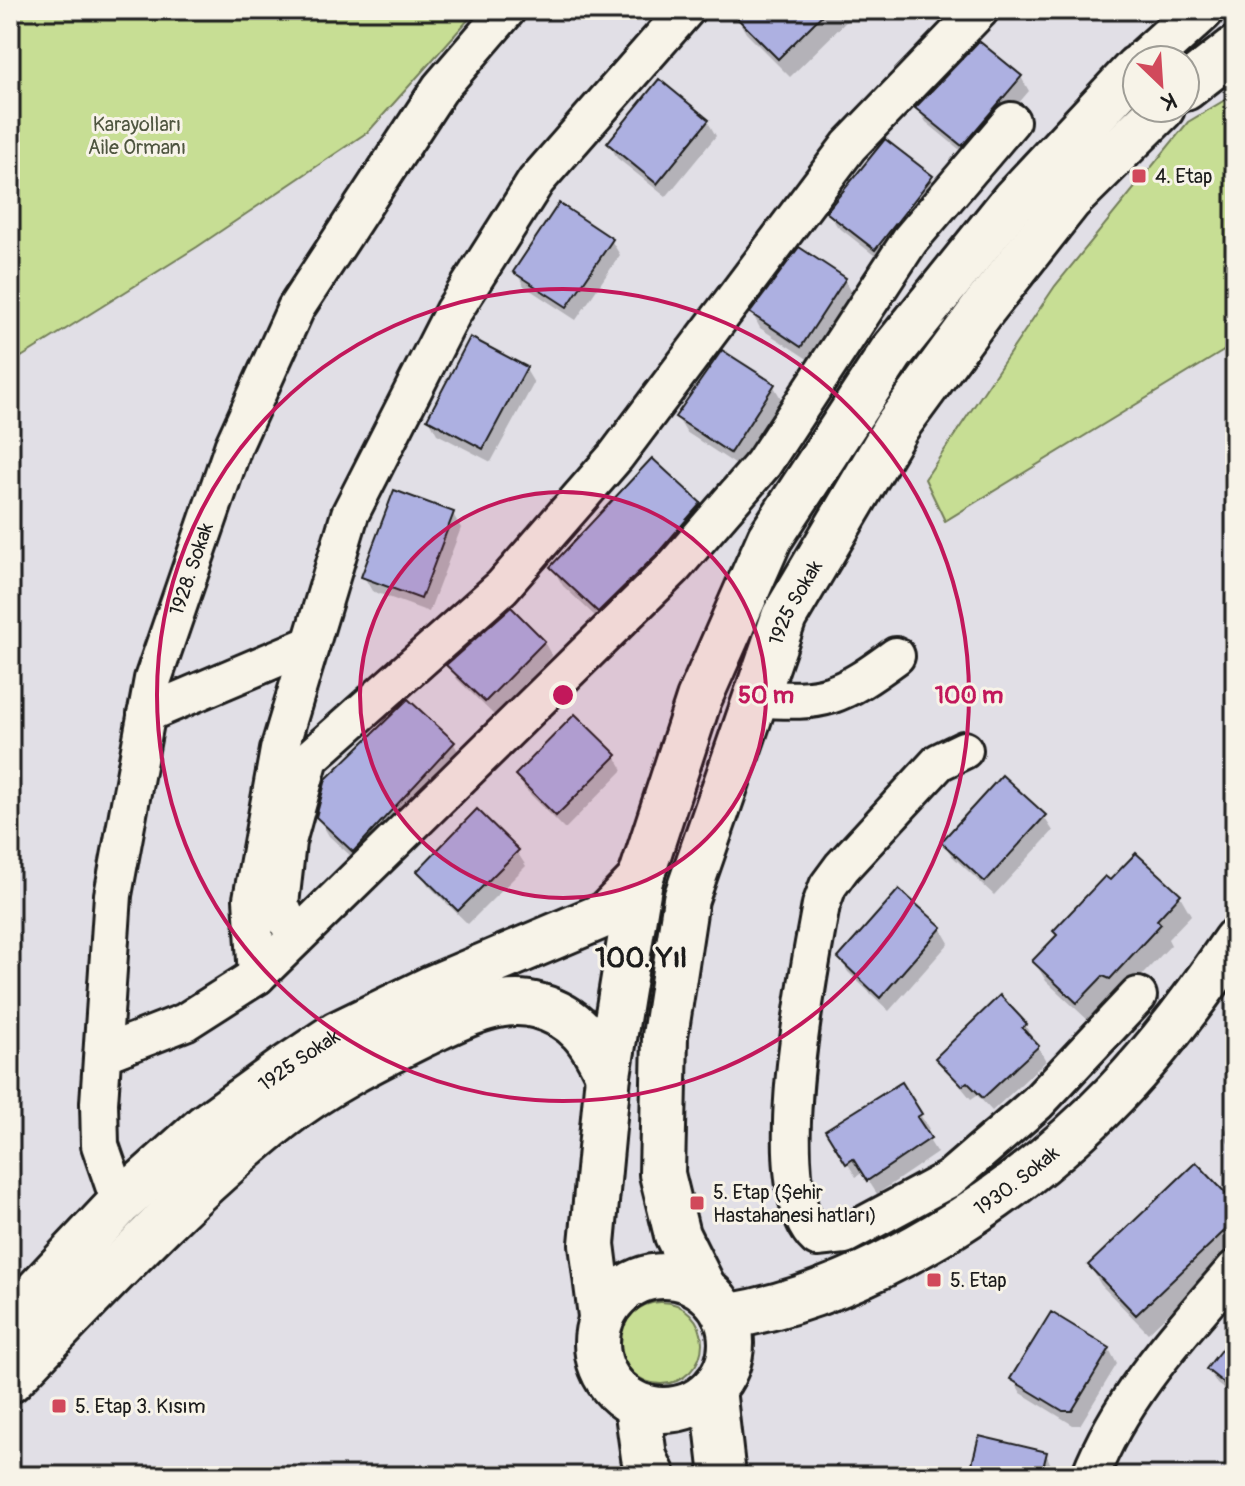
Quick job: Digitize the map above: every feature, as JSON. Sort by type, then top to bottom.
[{"type":"main road","points":[[1164,44],[1201,10]]},
{"type":"main road","points":[[1201,76],[1235,49]]},
{"type":"main road","name":"1925 Sokak","points":[[601,1316],[592,1244],[608,1075],[640,880],[699,699],[770,538],[891,353],[1014,200],[1121,85]]},
{"type":"main road","name":"1925 Sokak","points":[[715,1303],[677,1235],[662,1174],[665,1036],[686,899],[784,617],[897,426],[1069,200],[1146,124]]},
{"type":"main road","name":"1925 Sokak","points":[[10,1320],[120,1203],[206,1126],[337,1034],[432,988],[607,914],[640,880]]},
{"type":"main road","name":"1930. Sokak","points":[[715,1303],[816,1296],[895,1257],[982,1205],[1068,1138],[1116,1093],[1198,994],[1235,941]]},
{"type":"main road","name":"1925 Sokak","points":[[10,1380],[225,1166],[283,1116],[380,1056],[463,1015],[495,1005],[536,1005],[568,1019],[593,1042],[608,1075]]},
{"type":"main road","points":[[667,1275],[687,1279],[715,1303],[731,1336],[730,1355],[724,1374],[713,1389],[697,1402],[678,1409],[657,1410],[637,1406],[619,1394],[605,1378],[597,1358],[596,1337],[601,1316],[627,1286],[646,1278],[667,1275]]},
{"type":"main road","points":[[713,1389],[723,1476]]},
{"type":"main road","points":[[637,1406],[644,1457],[653,1476]]},
{"type":"street","name":"1928. Sokak","points":[[120,1203],[100,1145],[99,1103],[113,895],[153,679],[222,476],[296,308],[440,88],[507,10]]},
{"type":"street","points":[[257,976],[252,899],[279,750],[350,514],[453,312],[536,181],[686,10]]},
{"type":"street","points":[[295,938],[280,904],[287,842],[310,758],[502,587],[616,456],[849,146],[980,10]]},
{"type":"street","points":[[103,1054],[185,1022],[257,976],[683,556],[763,464],[910,240],[1011,121]]},
{"type":"street","points":[[146,714],[311,644]]},
{"type":"street","points":[[756,698],[801,702],[827,699],[859,683],[896,656]]},
{"type":"street","points":[[964,750],[939,762],[853,855],[828,886],[821,905],[794,1076],[794,1162],[809,1232],[817,1238],[845,1235],[949,1179],[1037,1103],[1138,996]]},
{"type":"street","points":[[1037,1103],[1068,1138]]},
{"type":"street","points":[[1090,1476],[1125,1406],[1157,1361],[1235,1269]]},
{"type":"green space","name":"Karayolları Aile Ormanı","points":[[10,10],[477,10],[369,131],[197,247],[10,364]]},
{"type":"green space","points":[[1235,94],[1235,344],[945,521],[925,479],[1055,286],[1186,124],[1201,124],[1201,114]]},
{"type":"green space","points":[[661,1302],[677,1305],[690,1314],[699,1327],[702,1343],[699,1359],[690,1372],[677,1381],[661,1384],[645,1381],[632,1372],[623,1359],[620,1343],[623,1327],[632,1314],[645,1305]]},
{"type":"building","points":[[729,10],[827,10],[778,59]]},
{"type":"building","points":[[979,41],[1022,76],[962,146],[915,108]]},
{"type":"building","points":[[659,79],[709,120],[657,184],[607,143]]},
{"type":"building","points":[[885,139],[933,176],[875,250],[826,212]]},
{"type":"building","points":[[559,203],[613,239],[567,307],[513,272]]},
{"type":"building","points":[[799,247],[846,278],[801,347],[750,313]]},
{"type":"building","points":[[470,337],[527,367],[483,449],[427,419]]},
{"type":"building","points":[[722,350],[775,384],[730,453],[675,417]]},
{"type":"building","points":[[652,458],[701,503],[656,555],[598,612],[550,567]]},
{"type":"building","points":[[394,490],[454,512],[421,599],[361,577]]},
{"type":"building","points":[[511,607],[545,641],[485,702],[446,665]]},
{"type":"building","points":[[408,699],[455,742],[353,852],[316,817],[326,779]]},
{"type":"building","points":[[575,714],[617,755],[556,816],[515,775]]},
{"type":"building","points":[[1002,775],[1046,815],[985,882],[941,842]]},
{"type":"building","points":[[477,809],[519,850],[458,911],[417,871]]},
{"type":"building","points":[[1136,853],[1181,894],[1157,920],[1161,924],[1110,979],[1103,976],[1077,1003],[1032,961],[1057,935],[1053,931],[1105,876],[1110,880]]},
{"type":"building","points":[[899,889],[942,927],[880,998],[838,958]]},
{"type":"building","points":[[1000,995],[1027,1024],[1022,1028],[1039,1046],[983,1098],[967,1082],[962,1086],[935,1058]]},
{"type":"building","points":[[902,1082],[922,1114],[917,1117],[931,1138],[867,1181],[853,1159],[846,1164],[825,1130]]},
{"type":"building","points":[[1196,1162],[1235,1203],[1235,1221],[1136,1315],[1088,1265]]},
{"type":"building","points":[[1051,1312],[1110,1348],[1072,1411],[1063,1411],[1010,1379]]},
{"type":"building","points":[[1235,1332],[1235,1392],[1206,1369]]},
{"type":"building","points":[[979,1436],[1047,1452],[1041,1476],[969,1476]]},
{"type":"place","name":"4. Etap","points":[[1139,176]]},
{"type":"place","name":"5. Etap (Şehir Hastahanesi hatları)","points":[[697,1203]]},
{"type":"place","name":"5. Etap","points":[[934,1280]]},
{"type":"place","name":"5. Etap 3. Kısım","points":[[59,1406]]},
{"type":"district","name":"100. Yıl","points":[[641,957]]}]
